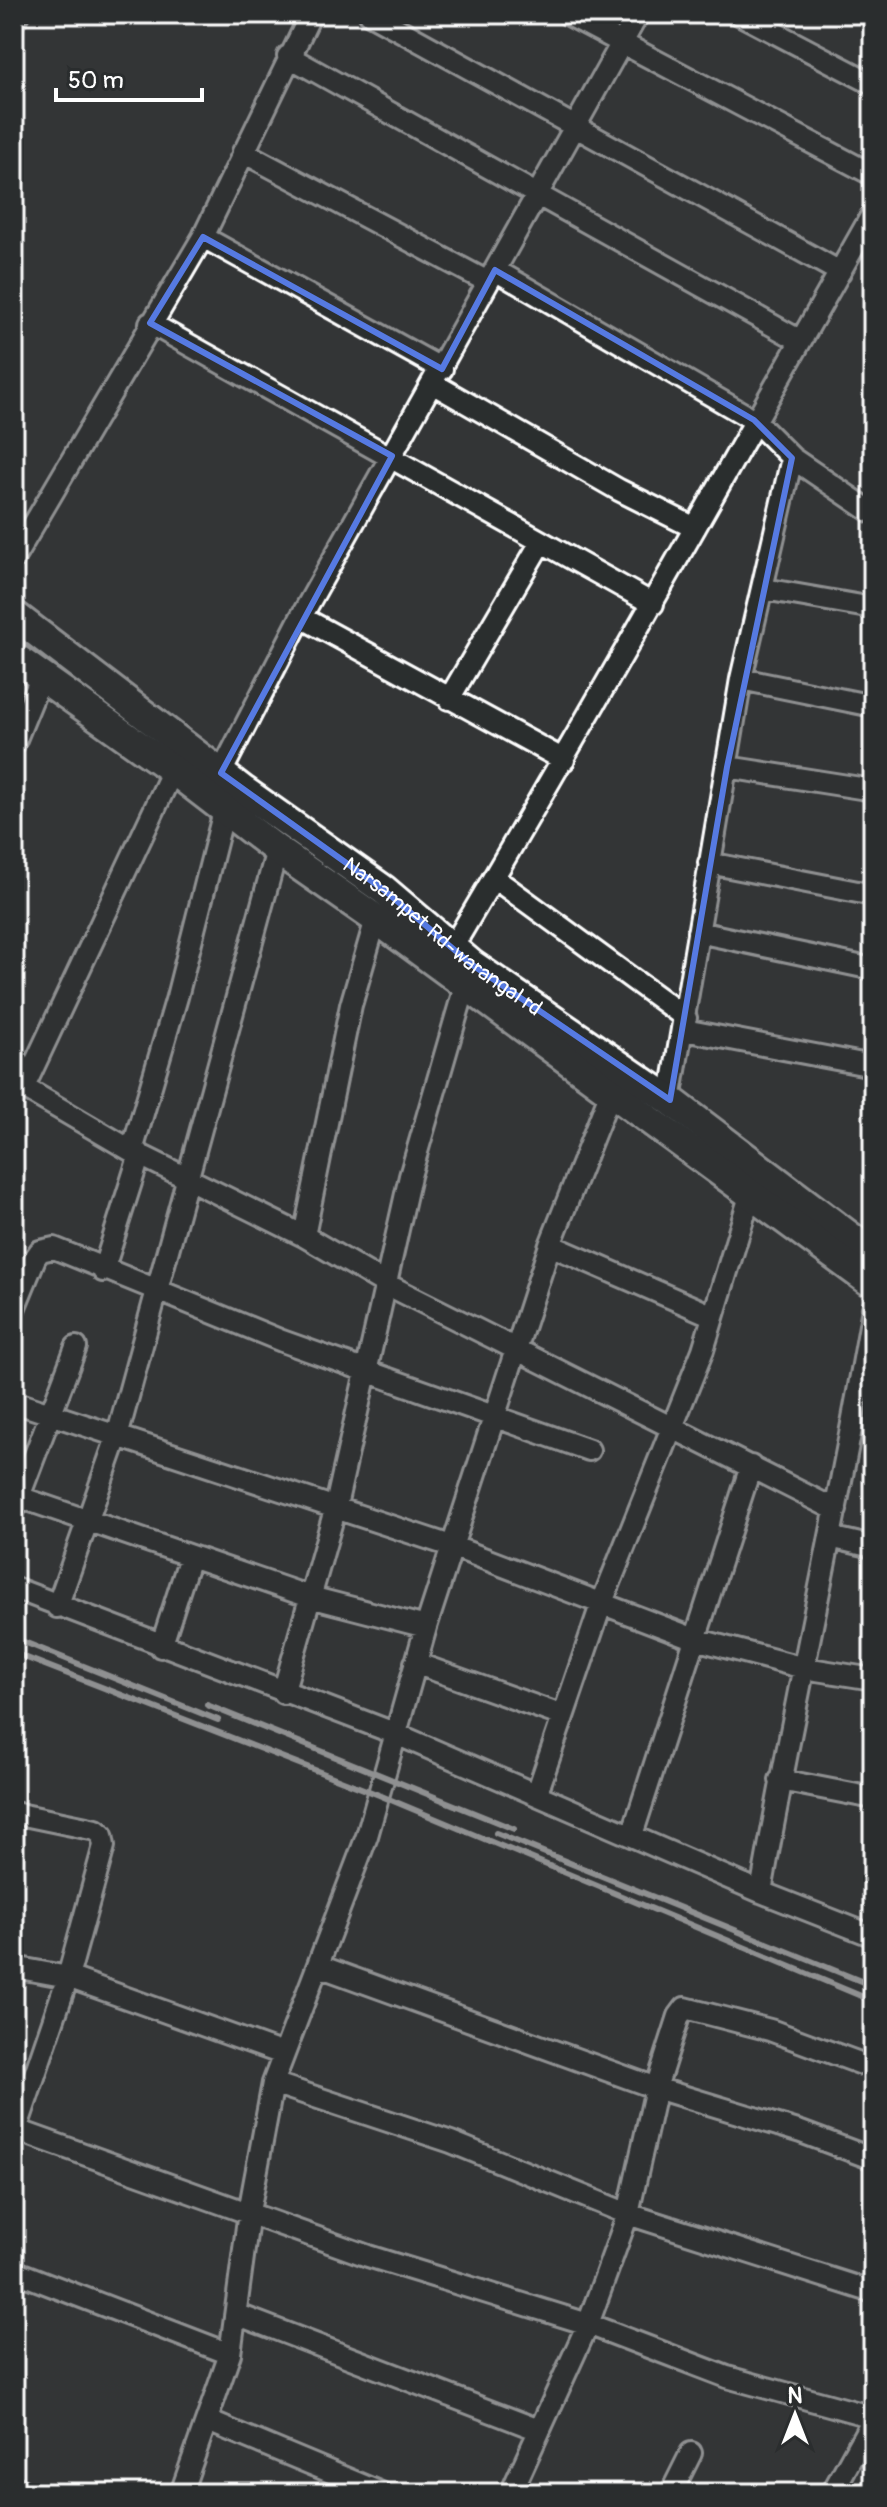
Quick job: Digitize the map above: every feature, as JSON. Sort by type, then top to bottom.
[{"type":"main road","name":"Narsampet Rd-warangal rd","points":[[14,615],[221,773],[384,890],[463,966],[610,1094],[873,1284]]},
{"type":"main road","name":"Narsampet Rd-warangal rd","points":[[14,657],[376,919],[463,966],[670,1100],[873,1254]]},
{"type":"street","points":[[14,558],[203,237],[311,14]]},
{"type":"street","points":[[370,14],[840,272]]},
{"type":"street","points":[[567,14],[620,45],[873,175]]},
{"type":"street","points":[[221,773],[301,617],[638,14]]},
{"type":"street","points":[[739,14],[873,84]]},
{"type":"street","points":[[288,56],[799,340]]},
{"type":"street","points":[[243,152],[491,276],[754,420],[792,458],[873,513]]},
{"type":"street","points":[[283,1693],[335,1510],[364,1370],[463,966],[494,878],[653,604],[873,213]]},
{"type":"street","points":[[203,237],[437,376],[619,490],[695,528]]},
{"type":"street","points":[[150,323],[653,604]]},
{"type":"street","points":[[670,1100],[741,679],[792,458]]},
{"type":"street","points":[[449,699],[541,542]]},
{"type":"street","points":[[764,589],[873,608]]},
{"type":"street","points":[[301,617],[564,760]]},
{"type":"street","points":[[14,744],[41,678]]},
{"type":"street","points":[[741,679],[873,706]]},
{"type":"street","points":[[727,767],[873,790]]},
{"type":"street","points":[[173,770],[19,1084],[136,1152],[304,1236],[386,1284],[671,1424],[836,1510]]},
{"type":"street","points":[[103,1271],[224,811]]},
{"type":"street","points":[[57,1607],[117,1437],[277,850]]},
{"type":"street","points":[[709,863],[873,895]]},
{"type":"street","points":[[494,878],[685,1024],[873,1066]]},
{"type":"street","points":[[304,1236],[351,1005],[376,919]]},
{"type":"street","points":[[698,932],[873,969]]},
{"type":"street","points":[[181,2493],[230,2354],[249,2212],[273,2083],[367,1836],[415,1663],[493,1416],[550,1245],[610,1094]]},
{"type":"street","points":[[537,1793],[601,1605],[713,1316],[750,1196]]},
{"type":"street","points":[[550,1245],[713,1316]]},
{"type":"street","points":[[14,1309],[35,1258],[47,1248],[157,1293],[589,1450]]},
{"type":"street","points":[[761,1892],[780,1780],[836,1510],[873,1308]]},
{"type":"street","points":[[76,1347],[16,1503],[87,1522],[310,1597],[426,1627]]},
{"type":"street","points":[[14,1402],[454,1547],[695,1639],[804,1668],[873,1679]]},
{"type":"street","points":[[632,1835],[751,1466]]},
{"type":"street","points":[[830,1537],[873,1547]]},
{"type":"street","points":[[161,1647],[190,1557]]},
{"type":"street","points":[[14,1588],[161,1647],[394,1733],[761,1892],[873,1936]]},
{"type":"street","points":[[415,1663],[563,1716]]},
{"type":"street","points":[[780,1780],[873,1798]]},
{"type":"street","points":[[14,1813],[96,1830],[103,1839],[68,1977],[15,2132],[368,2256],[588,2324],[727,2377],[873,2418],[832,2493]]},
{"type":"street","points":[[319,1966],[656,2088],[801,2132],[873,2159]]},
{"type":"street","points":[[14,1967],[68,1977],[283,2054]]},
{"type":"street","points":[[511,2493],[588,2324],[628,2214],[656,2088],[679,2016],[691,2007],[770,2030],[873,2068]]},
{"type":"street","points":[[273,2083],[451,2142],[628,2214],[873,2292]]},
{"type":"street","points":[[14,2271],[230,2354]]},
{"type":"street","points":[[236,2314],[539,2430]]},
{"type":"street","points":[[208,2421],[381,2493]]},
{"type":"street","points":[[671,2493],[691,2453]]},
{"type":"street","points":[[14,2486],[25,2493]]},
{"type":"highlighted area","points":[[203,237],[442,369],[495,270],[754,420],[792,458],[727,767],[670,1100],[471,964],[384,890],[221,773],[392,456],[150,323]]},
{"type":"railway","points":[[14,1638],[218,1720]]},
{"type":"railway","points":[[14,1653],[379,1795],[873,2001]]},
{"type":"railway","points":[[207,1705],[514,1829]]},
{"type":"railway","points":[[496,1833],[873,1986]]}]
